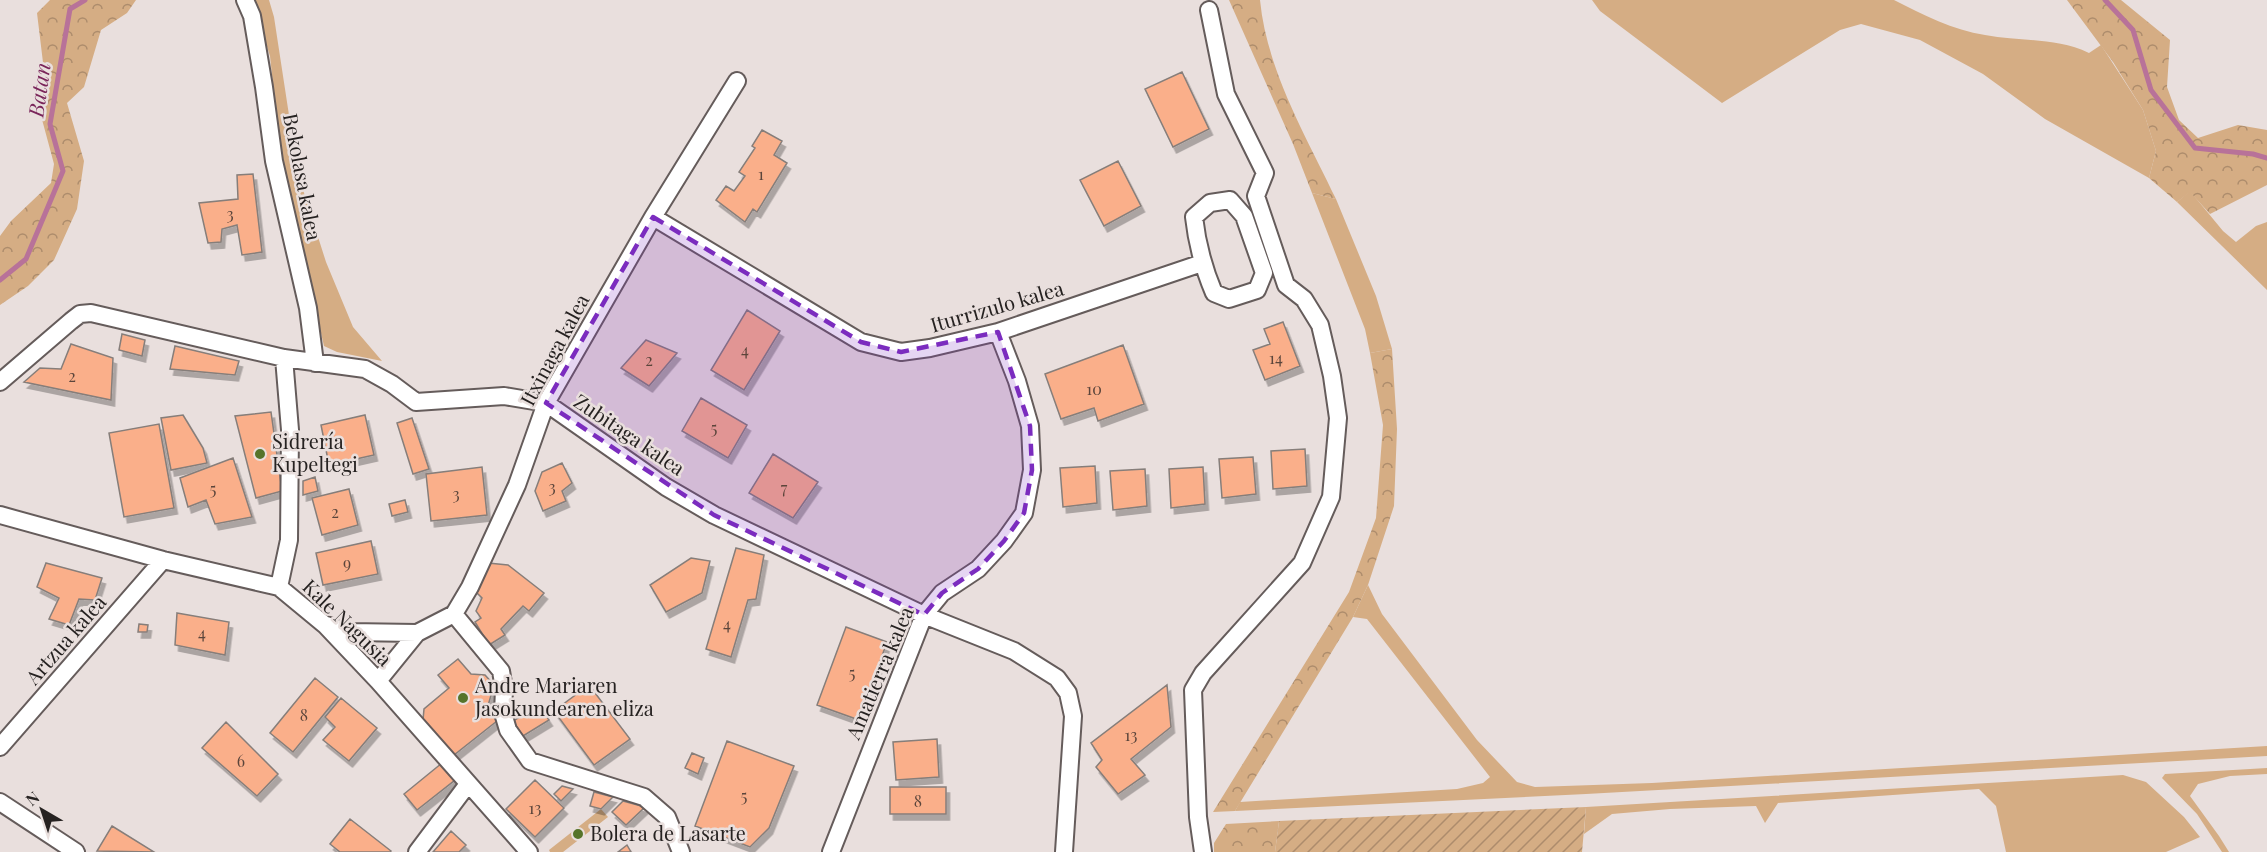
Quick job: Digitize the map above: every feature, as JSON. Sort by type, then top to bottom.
[{"type":"street","name":"Bekolasa kalea","points":[[245,0],[252,16],[274,161],[308,308],[315,363]]},
{"type":"street","points":[[1203,852],[1198,817],[1193,690],[1203,673],[1302,563],[1331,497],[1338,418],[1332,376],[1320,325],[1304,299],[1286,285],[1256,196],[1264,173],[1226,94],[1209,10]]},
{"type":"street","name":"Itxinaga kalea","points":[[454,614],[470,587],[517,484],[546,403],[653,217],[737,81]]},
{"type":"street","points":[[1230,200],[1244,216],[1264,273],[1257,290],[1229,299],[1214,292],[1202,263],[1194,217],[1210,203],[1230,200]]},
{"type":"street","name":"Iturrizulo kalea","points":[[653,217],[861,342],[901,352],[930,348],[998,332],[1202,263]]},
{"type":"street","name":"Zubitaga kalea","points":[[0,382],[80,314],[91,313],[284,358],[365,369],[392,384],[416,402],[504,396],[546,403],[666,487],[714,515],[924,615],[1014,651],[1057,678],[1068,693],[1073,716],[1064,852]]},
{"type":"street","name":"Amatierra kalea","points":[[831,852],[924,615],[942,593],[978,569],[1004,541],[1024,513],[1032,470],[1030,426],[1017,381],[998,332]]},
{"type":"street","points":[[279,587],[290,540],[290,430],[284,358]]},
{"type":"street","name":"Kale Nagusia","points":[[0,515],[163,560],[279,587],[325,625],[378,681],[529,852]]},
{"type":"street","name":"Artzua kalea","points":[[0,747],[163,560]]},
{"type":"street","points":[[378,681],[417,633],[454,614],[501,671],[504,688],[503,713],[508,730],[530,761],[644,797],[667,817],[681,852]]},
{"type":"street","points":[[325,625],[349,632],[417,633]]},
{"type":"street","points":[[417,852],[468,784]]},
{"type":"street","points":[[0,802],[76,852]]},
{"type":"highlighted area","points":[[653,217],[861,342],[901,352],[998,332],[1030,426],[1032,470],[1024,513],[1004,541],[978,569],[942,593],[924,615],[714,515],[546,403]]},
{"type":"green space","points":[[50,0],[136,0],[127,13],[101,30],[84,87],[67,103],[84,161],[77,209],[54,260],[28,286],[0,305],[0,236],[11,221],[51,183],[54,164],[40,112],[45,79],[37,13]]},
{"type":"green space","points":[[252,0],[269,0],[274,17],[298,174],[326,262],[353,327],[382,361],[337,352],[324,346],[291,203],[278,131],[270,56]]},
{"type":"green space","points":[[1229,0],[1260,0],[1264,26],[1279,78],[1336,199],[1312,193],[1293,144]]},
{"type":"green space","points":[[1592,0],[1894,0],[1938,21],[1973,33],[2063,44],[2089,53],[2101,45],[2143,110],[2156,151],[2149,178],[2045,119],[1983,74],[1920,40],[1861,24],[1840,30],[1722,103],[1600,11]]},
{"type":"green space","points":[[2067,0],[2121,0],[2170,40],[2167,87],[2179,120],[2198,138],[2238,125],[2267,130],[2267,185],[2210,214],[2190,192],[2177,202],[2149,178],[2156,151],[2143,110],[2113,62]]},
{"type":"green space","points":[[2190,191],[2223,231],[2236,242],[2256,226],[2267,222],[2267,290],[2177,202]]},
{"type":"green space","points":[[1312,193],[1336,199],[1376,296],[1392,349],[1370,353],[1365,329]]},
{"type":"green space","points":[[1392,349],[1397,429],[1394,506],[1368,585],[1353,617],[1235,811],[1213,812],[1349,592],[1376,518],[1383,425],[1370,353]]},
{"type":"green space","points":[[1368,585],[1382,614],[1477,740],[1517,782],[1535,787],[1652,783],[2267,746],[2267,756],[1235,811],[1240,802],[1457,789],[1483,783],[1490,777],[1367,619],[1353,617]]},
{"type":"green space","points":[[2267,768],[2267,774],[2230,776],[2198,784],[2190,796],[2229,852],[2222,852],[2197,814],[2162,778],[2165,774]]},
{"type":"green space","points":[[2123,775],[2146,782],[2184,817],[2200,837],[2166,852],[2006,852],[1996,806],[1979,789],[1778,803],[1765,823],[1756,806],[1612,814],[1584,834],[1586,807]]},
{"type":"green space","points":[[1586,807],[1582,852],[1275,852],[1279,821]]},
{"type":"green space","name":"Bolera de Lasarte","points":[[601,809],[608,817],[563,852],[550,852],[549,850]]},
{"type":"green space","points":[[1279,821],[1275,852],[1214,852],[1214,843],[1226,824]]},
{"type":"building","points":[[1182,72],[1209,129],[1173,147],[1145,89]]},
{"type":"building","points":[[762,130],[782,141],[774,155],[787,163],[757,212],[753,209],[745,222],[716,200],[726,186],[734,191],[745,176],[739,172],[755,148],[752,146]]},
{"type":"building","points":[[1118,161],[1141,206],[1104,226],[1080,180]]},
{"type":"building","points":[[253,174],[262,252],[242,255],[237,225],[222,229],[221,242],[208,243],[199,203],[238,199],[237,175]]},
{"type":"building","points":[[747,310],[780,331],[744,390],[711,370]]},
{"type":"building","points":[[1283,322],[1300,366],[1265,380],[1253,350],[1270,344],[1264,329]]},
{"type":"building","points":[[122,334],[145,340],[142,356],[119,350]]},
{"type":"building","points":[[646,340],[677,353],[649,386],[621,368]]},
{"type":"building","points":[[71,344],[113,358],[111,400],[24,382],[40,368],[61,369]]},
{"type":"building","points":[[1123,345],[1144,404],[1098,421],[1094,408],[1061,419],[1045,374]]},
{"type":"building","points":[[175,346],[239,361],[235,375],[170,369]]},
{"type":"building","points":[[701,398],[747,425],[728,458],[682,431]]},
{"type":"building","name":"Sidrería Kupeltegi","points":[[271,412],[282,491],[256,498],[235,416]]},
{"type":"building","points":[[183,415],[203,448],[207,463],[171,470],[161,418]]},
{"type":"building","points":[[365,415],[374,455],[329,465],[321,425]]},
{"type":"building","points":[[412,418],[429,469],[413,474],[397,423]]},
{"type":"building","points":[[159,424],[174,508],[124,517],[109,433]]},
{"type":"building","points":[[1305,449],[1307,486],[1273,489],[1271,451]]},
{"type":"building","points":[[773,454],[818,482],[793,518],[749,493]]},
{"type":"building","points":[[1253,457],[1256,494],[1222,498],[1219,459]]},
{"type":"building","points":[[233,458],[252,517],[215,524],[206,500],[188,507],[180,478]]},
{"type":"building","points":[[562,463],[572,483],[562,491],[566,501],[543,511],[535,491],[542,472]]},
{"type":"building","points":[[1095,466],[1097,503],[1063,507],[1060,468]]},
{"type":"building","points":[[482,467],[487,515],[431,521],[426,474]]},
{"type":"building","points":[[1203,467],[1205,504],[1171,508],[1169,469]]},
{"type":"building","points":[[1145,469],[1147,506],[1113,510],[1110,471]]},
{"type":"building","points":[[315,477],[318,491],[303,495],[303,481]]},
{"type":"building","points":[[349,489],[358,525],[322,535],[312,498]]},
{"type":"building","points":[[405,500],[408,512],[392,516],[389,504]]},
{"type":"building","points":[[371,541],[378,574],[323,585],[316,553]]},
{"type":"building","points":[[736,548],[764,555],[756,599],[748,600],[731,657],[706,649]]},
{"type":"building","points":[[691,558],[710,561],[702,593],[666,612],[650,585]]},
{"type":"building","points":[[46,563],[102,578],[95,600],[79,599],[69,625],[49,619],[59,598],[37,587]]},
{"type":"building","points":[[488,563],[508,565],[544,593],[529,611],[523,606],[501,629],[505,635],[489,645],[475,622],[481,618],[476,611],[482,598],[477,593]]},
{"type":"building","points":[[177,613],[229,622],[225,655],[175,645]]},
{"type":"building","points":[[139,624],[148,625],[147,632],[138,632]]},
{"type":"building","points":[[846,627],[887,642],[859,720],[817,705]]},
{"type":"building","name":"Andre Mariaren Jasokundearen eliza","points":[[458,659],[471,674],[485,675],[494,685],[487,709],[497,721],[454,755],[423,720],[424,709],[449,688],[438,675]]},
{"type":"building","points":[[315,678],[338,697],[293,752],[270,733]]},
{"type":"building","points":[[589,685],[630,739],[594,765],[554,711]]},
{"type":"building","points":[[1167,685],[1171,727],[1131,759],[1145,775],[1118,794],[1096,767],[1102,760],[1091,743]]},
{"type":"building","points":[[341,698],[377,728],[349,761],[323,740],[335,727],[325,717]]},
{"type":"building","points":[[539,705],[549,720],[523,736],[513,721]]},
{"type":"building","points":[[226,722],[278,774],[257,796],[202,748]]},
{"type":"building","points":[[937,739],[939,777],[896,780],[893,742]]},
{"type":"building","points":[[727,741],[794,766],[769,828],[750,847],[695,826]]},
{"type":"building","points":[[692,753],[704,758],[698,774],[685,768]]},
{"type":"building","points":[[442,763],[455,780],[417,810],[404,794]]},
{"type":"building","points":[[535,780],[564,808],[535,837],[506,809]]},
{"type":"building","points":[[562,786],[573,789],[561,801],[554,794]]},
{"type":"building","points":[[890,787],[946,787],[946,814],[890,814]]},
{"type":"building","points":[[594,792],[613,797],[601,809],[590,806]]},
{"type":"building","points":[[623,801],[645,807],[626,825],[612,812]]},
{"type":"building","points":[[350,819],[391,851],[340,852],[330,844]]},
{"type":"building","points":[[112,826],[154,852],[97,851]]},
{"type":"building","points":[[451,831],[466,845],[459,852],[433,852]]},
{"type":"building","points":[[627,845],[631,852],[618,852]]},
{"type":"waterway","name":"Batan","points":[[0,280],[26,259],[63,171],[50,124],[70,9],[85,0]]},
{"type":"waterway","points":[[2105,0],[2133,30],[2151,90],[2195,148],[2253,154],[2267,158]]},
{"type":"place","name":"Sidrería Kupeltegi","points":[[260,454]]},
{"type":"place","name":"Andre Mariaren Jasokundearen eliza","points":[[463,698]]},
{"type":"place","name":"Bolera de Lasarte","points":[[578,834]]}]
